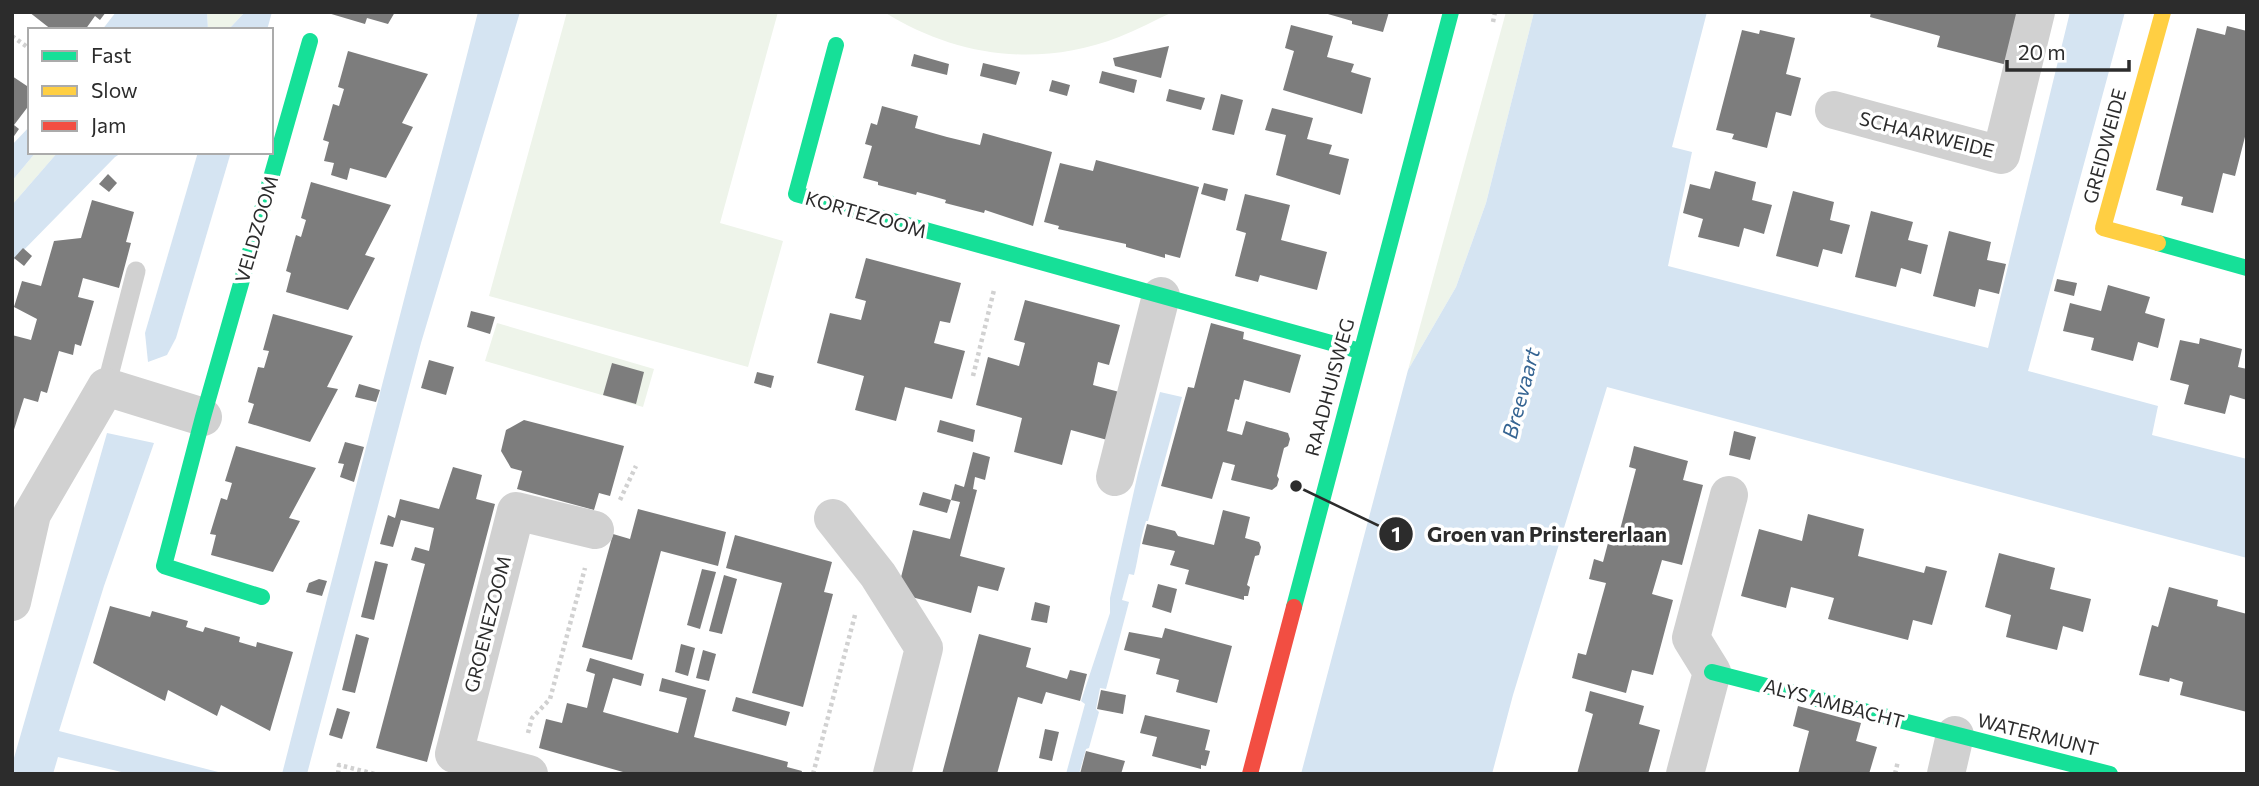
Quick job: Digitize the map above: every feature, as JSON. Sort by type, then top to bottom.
[{"type":"street","name":"RAADHUISWEG","points":[[1250,774],[1451,12]]},
{"type":"street","name":"SCHAARWEIDE","points":[[1834,110],[2001,155],[2036,12]]},
{"type":"street","name":"GREIDWEIDE","points":[[2163,12],[2104,228],[2247,268]]},
{"type":"street","name":"VELDZOOM","points":[[262,597],[164,566],[203,417],[310,41]]},
{"type":"street","name":"KORTEZOOM","points":[[836,45],[796,194],[1360,351]]},
{"type":"street","points":[[1115,477],[1161,296]]},
{"type":"street","points":[[12,602],[22,524],[106,387],[203,417]]},
{"type":"street","points":[[1685,774],[1712,671],[1691,638],[1728,495]]},
{"type":"street","name":"GROENEZOOM","points":[[523,772],[454,754],[516,511],[595,530]]},
{"type":"street","points":[[833,518],[877,575],[924,649],[892,774]]},
{"type":"street","name":"ALYS AMBACHT","points":[[1712,671],[1955,735]]},
{"type":"street","points":[[1945,774],[1955,735]]},
{"type":"street","name":"WATERMUNT","points":[[1955,735],[2110,774]]},
{"type":"lane","points":[[106,387],[136,271]]},
{"type":"path","points":[[12,36],[28,47]]},
{"type":"path","points":[[972,376],[1004,252]]},
{"type":"path","points":[[523,772],[531,718],[550,699],[595,530],[617,507],[636,466]]},
{"type":"path","points":[[813,774],[864,581],[877,575]]},
{"type":"path","points":[[338,774],[340,765],[375,774]]},
{"type":"shaded area","points":[[207,12],[245,12],[230,28],[208,28]]},
{"type":"shaded area","points":[[567,12],[778,12],[720,223],[783,241],[748,367],[489,296]]},
{"type":"shaded area","points":[[884,12],[1173,12],[1126,34],[1089,47],[1028,55],[969,48],[911,27]]},
{"type":"shaded area","points":[[1506,12],[1534,12],[1486,203],[1456,287],[1408,370]]},
{"type":"shaded area","points":[[34,154],[56,154],[12,205],[12,181]]},
{"type":"shaded area","points":[[497,323],[654,369],[643,407],[485,361]]},
{"type":"water","points":[[116,12],[207,12],[208,28],[104,28]]},
{"type":"water","points":[[245,12],[272,12],[268,28],[230,28]]},
{"type":"water","points":[[478,12],[520,12],[421,343],[307,774],[282,774]]},
{"type":"water","name":"Breevaart","points":[[1534,12],[1707,12],[1672,147],[1692,152],[1668,266],[1988,348],[2070,12],[2125,12],[2028,371],[2158,406],[2152,435],[2247,459],[2247,558],[1607,387],[1513,695],[1492,774],[1301,774],[1408,370],[1456,287],[1486,203]]},
{"type":"water","points":[[28,128],[28,154],[34,154],[12,181],[12,145]]},
{"type":"water","points":[[56,154],[120,154],[12,262],[12,205]]},
{"type":"water","points":[[197,154],[230,154],[176,338],[167,355],[148,362],[145,333]]},
{"type":"water","points":[[1160,392],[1182,397],[1144,528],[1134,575],[1129,574],[1122,600],[1129,602],[1106,689],[1100,688],[1096,709],[1099,712],[1089,748],[1086,749],[1079,774],[1066,774],[1085,704],[1081,701],[1110,613],[1110,598],[1138,473]]},
{"type":"water","points":[[107,433],[154,443],[104,586],[59,731],[226,774],[130,774],[58,757],[53,774],[12,774],[12,765]]},
{"type":"building","points":[[29,12],[106,12],[100,20],[95,16],[86,28],[49,28]]},
{"type":"building","points":[[395,12],[388,24],[367,18],[365,24],[328,13]]},
{"type":"building","points":[[1321,12],[1389,12],[1383,32]]},
{"type":"building","points":[[1871,12],[2024,12],[2011,66],[1937,47],[1940,36],[1870,17]]},
{"type":"building","points":[[1291,25],[1333,36],[1327,57],[1354,64],[1351,72],[1371,78],[1362,114],[1283,90],[1294,51],[1285,48]]},
{"type":"building","points":[[2227,26],[2247,31],[2247,129],[2235,176],[2223,173],[2213,213],[2181,205],[2183,197],[2156,190],[2197,28],[2225,35]]},
{"type":"building","points":[[1742,30],[1759,34],[1760,30],[1795,38],[1786,74],[1801,78],[1791,116],[1776,112],[1767,148],[1732,139],[1734,134],[1716,130]]},
{"type":"building","points":[[1169,46],[1161,78],[1115,66],[1113,58]]},
{"type":"building","points":[[348,51],[428,74],[402,123],[413,127],[386,178],[350,168],[347,180],[331,175],[334,163],[324,161],[329,142],[323,140],[333,104],[339,106],[344,89],[338,87]]},
{"type":"building","points":[[914,54],[949,64],[947,75],[911,66]]},
{"type":"building","points":[[983,63],[1020,72],[1016,85],[980,76]]},
{"type":"building","points":[[1102,71],[1137,80],[1134,93],[1099,83]]},
{"type":"building","points":[[12,76],[28,87],[28,107],[14,125],[19,129],[12,139]]},
{"type":"building","points":[[1052,80],[1070,85],[1067,96],[1049,91]]},
{"type":"building","points":[[1169,89],[1205,98],[1201,110],[1166,101]]},
{"type":"building","points":[[1221,94],[1243,100],[1234,135],[1212,130]]},
{"type":"building","points":[[882,106],[918,116],[915,128],[947,137],[980,145],[983,133],[1052,152],[1033,226],[985,210],[984,213],[945,203],[946,200],[917,192],[916,195],[878,185],[878,182],[863,178],[872,146],[865,144],[871,123],[877,125]]},
{"type":"building","points":[[1272,108],[1313,118],[1307,139],[1332,145],[1329,154],[1349,159],[1340,195],[1276,175],[1286,135],[1265,130]]},
{"type":"building","points":[[1096,160],[1199,187],[1180,258],[1165,254],[1165,258],[1126,247],[1126,244],[1058,229],[1059,226],[1044,222],[1060,163],[1093,171]]},
{"type":"building","points":[[1715,171],[1756,182],[1752,200],[1772,205],[1764,234],[1744,228],[1739,247],[1698,237],[1703,219],[1683,213],[1690,184],[1710,189]]},
{"type":"building","points":[[108,174],[117,183],[109,192],[99,184]]},
{"type":"building","points":[[311,182],[391,205],[365,255],[375,258],[348,310],[286,292],[291,273],[286,271],[296,235],[301,237],[306,220],[301,218]]},
{"type":"building","points":[[1204,183],[1228,189],[1225,201],[1201,194]]},
{"type":"building","points":[[1793,191],[1834,202],[1830,220],[1850,225],[1842,254],[1823,249],[1818,267],[1776,256]]},
{"type":"building","points":[[1245,194],[1290,205],[1281,240],[1327,252],[1317,290],[1260,275],[1258,282],[1235,276],[1246,233],[1236,230]]},
{"type":"building","points":[[92,200],[134,212],[126,242],[131,243],[119,288],[83,278],[78,297],[94,301],[81,346],[75,344],[73,355],[59,351],[47,393],[41,391],[38,402],[24,398],[12,436],[12,335],[31,340],[37,319],[14,307],[22,281],[41,286],[54,241],[81,238]]},
{"type":"building","points":[[1871,211],[1913,222],[1908,240],[1928,245],[1921,274],[1901,268],[1896,287],[1855,277]]},
{"type":"building","points":[[1949,231],[1991,242],[1987,260],[2006,264],[1999,294],[1979,289],[1975,307],[1933,296]]},
{"type":"building","points":[[23,248],[32,256],[24,266],[14,258]]},
{"type":"building","points":[[866,258],[961,283],[950,323],[940,321],[934,343],[965,351],[952,399],[905,387],[896,421],[855,410],[864,376],[817,363],[830,313],[861,320],[866,301],[855,298]]},
{"type":"building","points":[[2057,279],[2077,283],[2074,296],[2054,291]]},
{"type":"building","points":[[2108,285],[2150,297],[2145,313],[2165,319],[2158,348],[2138,342],[2133,361],[2091,350],[2094,338],[2063,331],[2070,303],[2101,311]]},
{"type":"building","points":[[1025,300],[1120,325],[1109,365],[1098,362],[1093,385],[1123,393],[1111,441],[1071,430],[1062,465],[1014,452],[1022,418],[976,405],[988,357],[1019,366],[1025,343],[1014,340]]},
{"type":"building","points":[[471,311],[495,317],[490,334],[467,327]]},
{"type":"building","points":[[273,314],[353,336],[327,387],[338,389],[310,442],[248,423],[254,404],[248,402],[258,367],[264,368],[269,351],[263,350]]},
{"type":"building","points":[[1211,323],[1244,332],[1243,339],[1301,355],[1290,393],[1244,380],[1239,400],[1235,399],[1227,431],[1242,435],[1246,421],[1288,433],[1290,439],[1288,446],[1284,448],[1277,476],[1279,479],[1272,490],[1231,480],[1235,465],[1223,462],[1212,499],[1161,486],[1188,387],[1194,388]]},
{"type":"building","points":[[2200,338],[2242,349],[2238,367],[2247,369],[2247,400],[2230,395],[2225,414],[2184,404],[2189,385],[2170,380],[2180,340],[2199,344]]},
{"type":"building","points":[[429,360],[454,367],[446,395],[421,388]]},
{"type":"building","points":[[612,363],[644,372],[636,404],[603,395]]},
{"type":"building","points":[[757,372],[774,376],[771,388],[754,383]]},
{"type":"building","points":[[359,384],[380,390],[376,402],[355,397]]},
{"type":"building","points":[[524,420],[624,446],[610,496],[599,493],[594,510],[517,489],[522,471],[511,468],[501,451],[506,430]]},
{"type":"building","points":[[940,420],[975,430],[973,442],[937,432]]},
{"type":"building","points":[[1734,431],[1756,437],[1750,460],[1729,455]]},
{"type":"building","points":[[345,442],[364,447],[354,482],[340,477],[344,464],[338,463]]},
{"type":"building","points":[[236,446],[316,468],[289,518],[300,521],[273,572],[211,555],[216,535],[210,534],[221,498],[227,500],[232,483],[225,481]]},
{"type":"building","points":[[1634,446],[1688,461],[1683,480],[1703,485],[1682,565],[1662,560],[1652,594],[1673,600],[1653,675],[1632,670],[1626,693],[1572,678],[1578,653],[1586,655],[1606,583],[1589,579],[1594,559],[1603,562],[1608,543],[1616,545],[1636,469],[1629,467]]},
{"type":"building","points":[[973,452],[990,457],[985,480],[975,477],[973,489],[977,490],[960,556],[1005,568],[998,591],[978,586],[971,613],[897,593],[913,530],[950,539],[960,502],[951,500],[955,484],[964,487]]},
{"type":"building","points":[[453,467],[482,475],[476,499],[495,504],[427,762],[376,748],[425,564],[411,560],[415,547],[429,551],[434,528],[401,520],[393,547],[380,544],[388,515],[395,518],[400,499],[439,509]]},
{"type":"building","points":[[923,492],[951,500],[947,513],[919,505]]},
{"type":"building","points":[[638,509],[726,532],[718,566],[661,551],[632,660],[582,647],[613,534],[630,539]]},
{"type":"building","points":[[1223,510],[1250,517],[1245,538],[1259,542],[1261,547],[1259,555],[1255,556],[1247,585],[1250,587],[1248,596],[1244,596],[1244,600],[1185,584],[1189,570],[1170,565],[1175,551],[1142,544],[1147,524],[1175,531],[1178,536],[1214,545]]},
{"type":"building","points":[[1808,514],[1864,529],[1858,556],[1924,573],[1926,566],[1947,571],[1932,625],[1913,620],[1908,640],[1828,619],[1834,598],[1791,587],[1786,608],[1741,596],[1759,529],[1802,541]]},
{"type":"building","points":[[735,535],[832,562],[824,592],[833,594],[803,707],[752,693],[782,583],[726,568]]},
{"type":"building","points":[[1999,553],[2055,568],[2050,589],[2091,599],[2083,632],[2063,626],[2057,650],[2006,637],[2011,615],[1985,607]]},
{"type":"building","points":[[375,561],[388,564],[374,620],[361,617]]},
{"type":"building","points":[[702,569],[716,572],[700,629],[687,625]]},
{"type":"building","points":[[724,575],[737,579],[722,634],[709,631]]},
{"type":"building","points":[[319,579],[327,581],[322,596],[306,592],[309,583]]},
{"type":"building","points":[[1158,584],[1177,589],[1171,613],[1152,607]]},
{"type":"building","points":[[2169,587],[2218,600],[2217,606],[2247,614],[2247,712],[2180,695],[2183,682],[2170,678],[2169,682],[2139,675],[2152,625],[2158,627]]},
{"type":"building","points":[[1035,602],[1050,606],[1047,623],[1031,620]]},
{"type":"building","points":[[110,606],[150,617],[152,611],[188,621],[186,627],[203,632],[205,627],[240,637],[239,642],[256,647],[257,642],[293,652],[270,731],[221,705],[217,716],[168,690],[165,701],[93,663]]},
{"type":"building","points":[[1165,628],[1232,646],[1217,703],[1176,692],[1179,680],[1156,674],[1160,659],[1124,650],[1129,632],[1162,638]]},
{"type":"building","points":[[356,634],[369,638],[355,693],[342,690]]},
{"type":"building","points":[[979,634],[1031,648],[1026,667],[1067,679],[1070,670],[1087,674],[1080,701],[1046,692],[1042,704],[1018,697],[997,774],[942,774]]},
{"type":"building","points":[[681,644],[695,648],[688,676],[675,672]]},
{"type":"building","points":[[703,650],[716,654],[709,681],[696,678]]},
{"type":"building","points":[[590,658],[644,674],[641,686],[613,678],[603,712],[678,733],[687,698],[659,691],[662,678],[706,690],[694,737],[788,762],[787,767],[802,771],[801,774],[630,774],[539,748],[546,719],[562,723],[567,703],[587,708],[595,674],[586,671]]},
{"type":"building","points":[[1101,690],[1126,695],[1123,714],[1097,709]]},
{"type":"building","points":[[1590,691],[1644,706],[1639,724],[1660,730],[1648,774],[1577,774],[1593,714],[1585,711]]},
{"type":"building","points":[[736,697],[790,712],[786,726],[732,711]]},
{"type":"building","points":[[1798,706],[1861,723],[1856,741],[1877,747],[1869,774],[1798,774],[1809,731],[1793,726]]},
{"type":"building","points":[[337,708],[350,712],[342,739],[329,735]]},
{"type":"building","points":[[1145,715],[1210,730],[1205,750],[1210,751],[1206,766],[1201,765],[1201,769],[1152,756],[1157,737],[1140,733]]},
{"type":"building","points":[[1045,729],[1059,732],[1052,761],[1039,758]]},
{"type":"building","points":[[1086,751],[1125,761],[1121,774],[1080,774]]},
{"type":"traffic: fast","points":[[1294,607],[1451,12]]},
{"type":"traffic: fast","points":[[262,597],[164,566],[203,417],[310,41]]},
{"type":"traffic: fast","points":[[836,45],[796,194],[1360,351]]},
{"type":"traffic: fast","points":[[2158,243],[2247,268]]},
{"type":"traffic: fast","points":[[1712,672],[2110,774]]},
{"type":"traffic: slow","points":[[2158,243],[2103,228],[2163,12]]},
{"type":"traffic: jam","points":[[1250,774],[1294,607]]},
{"type":"place","name":"Groen van Prinstererlaan","points":[[1296,486]]}]
